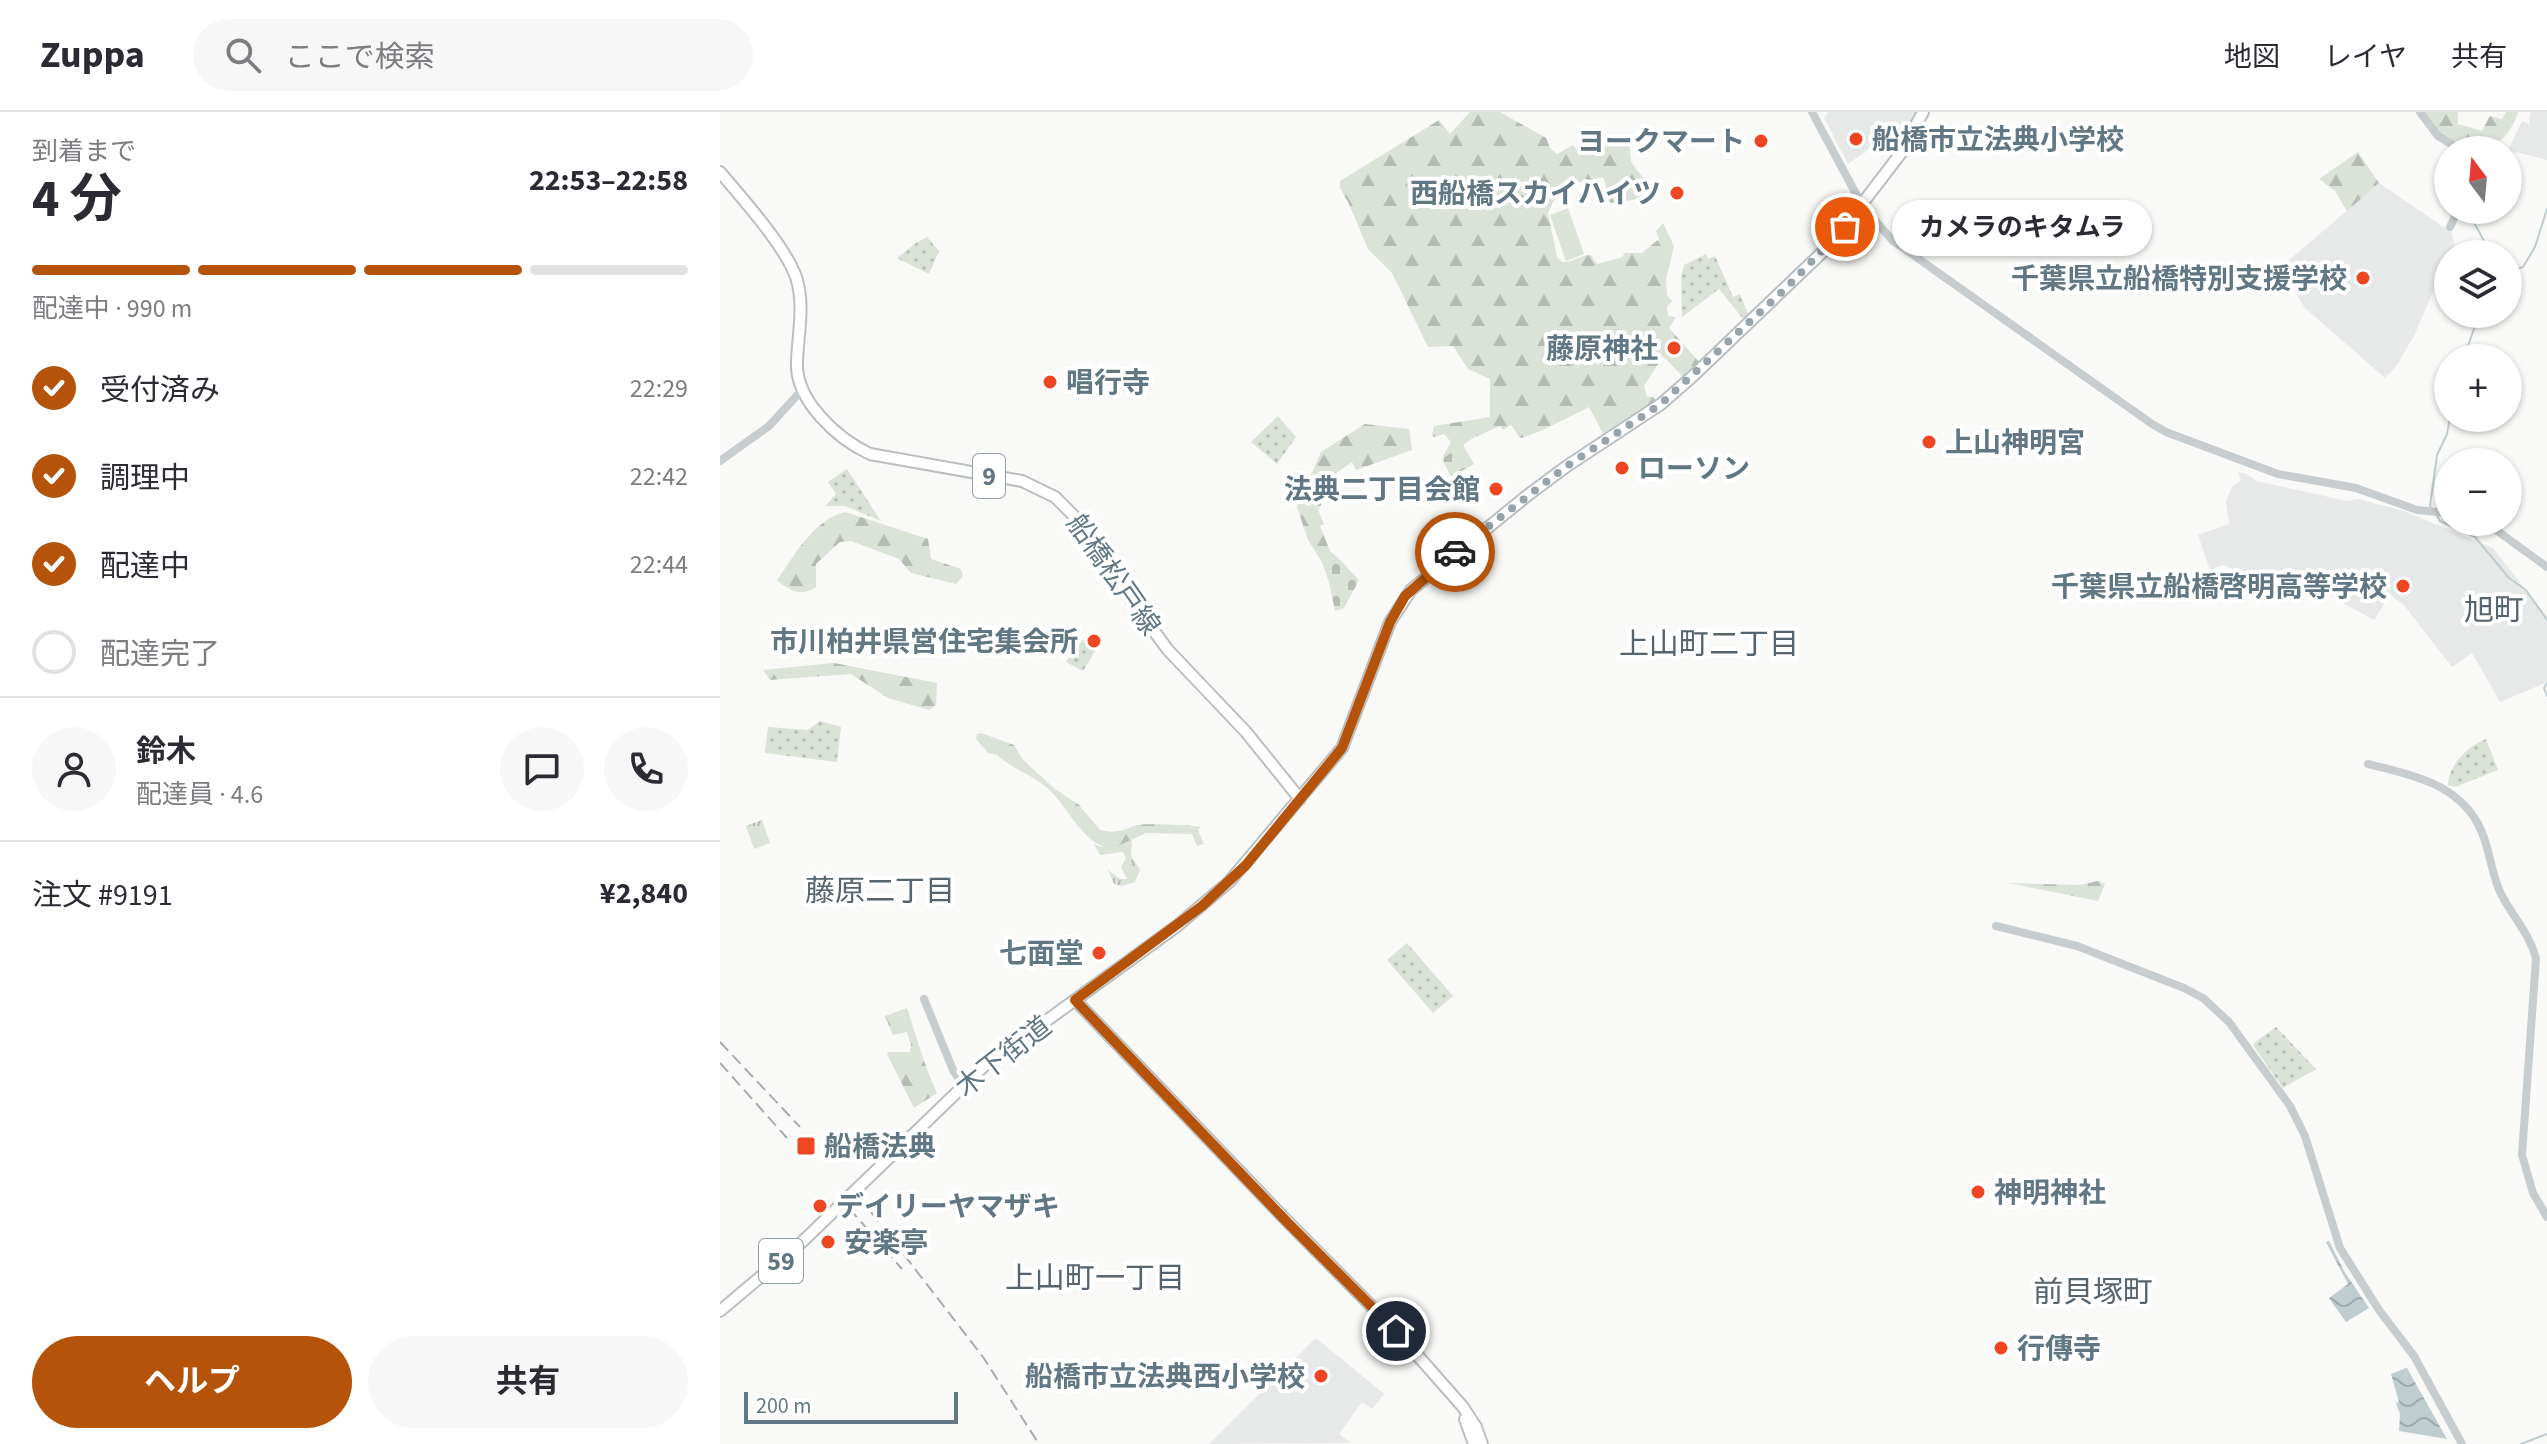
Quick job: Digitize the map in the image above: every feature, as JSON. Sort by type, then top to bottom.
[{"type":"main road","name":"木下街道","points":[[720,1311],[803,1241],[984,1066],[1216,894],[1246,865],[1342,748],[1390,622],[1411,590],[1557,473],[1669,398],[1832,243],[1901,153],[1923,112]]},
{"type":"main road","name":"船橋松戸線","points":[[720,172],[792,266],[802,303],[797,363],[803,389],[827,424],[870,454],[1022,481],[1055,497],[1078,520],[1168,650],[1246,732],[1300,799]]},
{"type":"main road","points":[[1075,1000],[1396,1331],[1471,1418],[1482,1444]]},
{"type":"main road","points":[[1456,1399],[1474,1444]]},
{"type":"street","points":[[1812,112],[1862,205],[1903,249],[2166,432],[2278,474],[2356,488],[2417,510],[2434,512]]},
{"type":"street","points":[[2420,112],[2438,136]]},
{"type":"street","points":[[720,461],[769,426],[803,389]]},
{"type":"street","points":[[2504,536],[2547,567]]},
{"type":"street","points":[[2368,764],[2427,780],[2450,792],[2466,808],[2478,824],[2501,893],[2531,941],[2536,958],[2522,1155],[2533,1193],[2547,1217]]},
{"type":"street","points":[[1996,926],[2077,946],[2184,988],[2203,998],[2229,1022],[2290,1106],[2305,1136],[2340,1248],[2379,1310],[2414,1356],[2462,1444]]},
{"type":"street","points":[[924,999],[953,1070],[963,1085]]},
{"type":"shaded area","name":"船橋市立法典小学校","points":[[1828,112],[1916,112],[1898,144],[1883,131],[1869,149],[1848,164],[1824,118]]},
{"type":"shaded area","points":[[2531,112],[2547,112],[2547,160],[2522,154],[2522,136],[2515,136],[2522,121],[2529,124]]},
{"type":"shaded area","name":"千葉県立船橋特別支援学校","points":[[2379,183],[2434,220],[2434,224],[2451,232],[2454,240],[2434,240],[2434,289],[2415,334],[2397,365],[2385,378],[2305,308],[2280,268]]},
{"type":"shaded area","name":"千葉県立船橋啓明高等学校","points":[[2238,472],[2256,481],[2347,501],[2358,499],[2404,511],[2434,523],[2434,536],[2464,536],[2493,548],[2547,617],[2547,682],[2500,702],[2472,653],[2452,667],[2403,604],[2390,595],[2374,620],[2314,587],[2288,589],[2223,565],[2210,570],[2198,535],[2229,524],[2226,501],[2232,487],[2241,480]]},
{"type":"shaded area","name":"船橋市立法典西小学校","points":[[1316,1338],[1384,1394],[1372,1409],[1362,1402],[1339,1434],[1351,1443],[1209,1444]]},
{"type":"green space","points":[[1470,112],[1500,112],[1546,138],[1557,154],[1573,145],[1577,150],[1619,138],[1621,143],[1629,142],[1631,162],[1655,194],[1611,203],[1603,177],[1569,185],[1553,202],[1548,213],[1557,257],[1562,262],[1591,255],[1597,264],[1623,257],[1624,253],[1642,253],[1659,239],[1656,231],[1663,223],[1674,246],[1666,279],[1667,295],[1672,301],[1667,307],[1668,316],[1676,317],[1669,328],[1700,363],[1684,378],[1663,356],[1644,386],[1647,397],[1653,397],[1656,401],[1604,435],[1589,407],[1525,437],[1520,438],[1511,425],[1503,430],[1500,426],[1473,438],[1444,458],[1451,442],[1444,434],[1432,435],[1434,426],[1490,417],[1490,379],[1468,369],[1453,346],[1428,347],[1392,273],[1368,249],[1340,188],[1340,181],[1439,120],[1450,134]]},
{"type":"green space","points":[[2424,112],[2458,112],[2458,124],[2482,131],[2490,116],[2502,119],[2506,112],[2518,112],[2504,136],[2444,136]]},
{"type":"green space","points":[[2358,152],[2379,183],[2347,211],[2335,191],[2319,179]]},
{"type":"green space","points":[[1568,208],[1584,254],[1566,261],[1550,215]]},
{"type":"green space","points":[[927,237],[939,251],[929,274],[897,258]]},
{"type":"green space","points":[[1706,254],[1708,259],[1715,256],[1733,297],[1740,294],[1749,316],[1744,320],[1719,289],[1682,317],[1681,277],[1684,265]]},
{"type":"green space","points":[[1278,416],[1296,437],[1277,464],[1251,442]]},
{"type":"green space","points":[[1365,424],[1409,429],[1412,450],[1356,470],[1352,462],[1328,479],[1318,510],[1324,524],[1320,526],[1330,551],[1338,558],[1322,562],[1308,540],[1297,507],[1321,452]]},
{"type":"green space","points":[[1463,445],[1474,464],[1451,477],[1442,459]]},
{"type":"green space","points":[[847,469],[881,521],[845,506],[825,506],[836,494],[828,482]]},
{"type":"green space","points":[[845,512],[928,539],[931,559],[961,569],[963,576],[956,584],[911,573],[899,559],[851,541],[840,542],[816,564],[816,587],[805,592],[795,591],[777,580],[814,530]]},
{"type":"green space","points":[[1338,558],[1359,580],[1344,608],[1335,611],[1322,562]]},
{"type":"green space","points":[[1080,639],[1097,648],[1083,671],[1066,662]]},
{"type":"green space","points":[[834,663],[937,683],[936,705],[929,710],[888,698],[851,674],[770,680],[763,670]]},
{"type":"green space","points":[[820,721],[841,727],[837,762],[765,753],[768,727],[808,730]]},
{"type":"green space","points":[[977,734],[1014,745],[1023,760],[1055,789],[1079,805],[1100,830],[1123,830],[1142,824],[1196,826],[1201,827],[1198,830],[1204,844],[1197,846],[1192,834],[1146,833],[1111,849],[1100,845],[1083,831],[1045,786],[997,755],[988,753],[976,739]]},
{"type":"green space","points":[[2486,739],[2498,770],[2455,787],[2448,785],[2452,770],[2461,757]]},
{"type":"green space","points":[[762,820],[770,843],[754,849],[746,826]]},
{"type":"green space","points":[[1132,839],[1131,856],[1140,870],[1135,882],[1122,886],[1114,884],[1108,870],[1120,879],[1127,879],[1121,867],[1126,858],[1123,852],[1100,855],[1094,844],[1102,847]]},
{"type":"green space","points":[[2098,881],[2105,884],[2098,901],[2009,883],[2079,885]]},
{"type":"green space","points":[[1407,943],[1453,996],[1433,1013],[1387,960]]},
{"type":"green space","points":[[907,1008],[937,1093],[914,1108],[887,1054],[910,1052],[907,1032],[893,1035],[885,1016]]},
{"type":"green space","points":[[2276,1027],[2316,1069],[2283,1088],[2254,1047],[2254,1043]]},
{"type":"water","points":[[2329,1241],[2344,1271],[2369,1308],[2346,1322],[2329,1298],[2348,1284],[2326,1242]]},
{"type":"water","points":[[2407,1368],[2447,1439],[2399,1431],[2400,1414],[2396,1403],[2399,1402],[2391,1374]]},
{"type":"waterway","points":[[2522,267],[2535,247],[2547,209]]},
{"type":"waterway","points":[[2475,224],[2484,240]]},
{"type":"waterway","points":[[2469,344],[2474,328]]},
{"type":"waterway","points":[[2432,509],[2437,455],[2447,432]]},
{"type":"waterway","points":[[2473,536],[2509,578],[2526,590],[2547,620]]},
{"type":"waterway","points":[[2547,683],[2544,688],[2547,696]]},
{"type":"waterway","points":[[2521,1444],[2547,1434]]},
{"type":"railway","points":[[720,1042],[800,1127]]},
{"type":"railway","points":[[720,1063],[787,1138]]},
{"type":"railway","points":[[860,1198],[983,1357],[1039,1444]]},
{"type":"railway","points":[[849,1208],[902,1269]]},
{"type":"way so far","points":[[1455,552],[1567,466],[1661,404],[1785,289],[1845,227]]},
{"type":"place","name":"船橋市立法典小学校","points":[[1856,139]]},
{"type":"place","name":"ヨークマート","points":[[1761,141]]},
{"type":"place","name":"西船橋スカイハイツ","points":[[1677,193]]},
{"type":"place","name":"カメラのキタムラ","points":[[1845,227]]},
{"type":"place","name":"千葉県立船橋特別支援学校","points":[[2363,278]]},
{"type":"place","name":"藤原神社","points":[[1674,348]]},
{"type":"place","name":"唱行寺","points":[[1050,382]]},
{"type":"place","name":"上山神明宮","points":[[1929,442]]},
{"type":"place","name":"ローソン","points":[[1622,468]]},
{"type":"place","name":"法典二丁目会館","points":[[1496,489]]},
{"type":"place","name":"千葉県立船橋啓明高等学校","points":[[2403,586]]},
{"type":"place","name":"市川柏井県営住宅集会所","points":[[1094,641]]},
{"type":"place","name":"七面堂","points":[[1099,953]]},
{"type":"place","name":"船橋法典","points":[[806,1146]]},
{"type":"place","name":"神明神社","points":[[1978,1192]]},
{"type":"place","name":"デイリーヤマザキ","points":[[820,1206]]},
{"type":"place","name":"安楽亭","points":[[828,1242]]},
{"type":"place","name":"行傳寺","points":[[2001,1348]]},
{"type":"place","name":"船橋市立法典西小学校","points":[[1321,1376]]},
{"type":"district","name":"旭町","points":[[2494,610]]},
{"type":"district","name":"上山町二丁目","points":[[1709,644]]},
{"type":"district","name":"藤原二丁目","points":[[880,891]]},
{"type":"district","name":"上山町一丁目","points":[[1095,1278]]},
{"type":"district","name":"前貝塚町","points":[[2093,1292]]},
{"type":"route","points":[[1396,1331],[1075,1000],[1202,906],[1246,865],[1342,748],[1390,622],[1405,596],[1455,552]]}]
